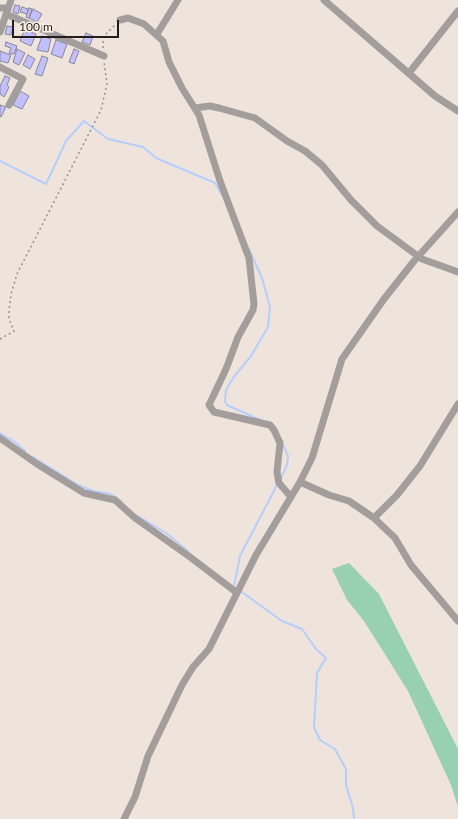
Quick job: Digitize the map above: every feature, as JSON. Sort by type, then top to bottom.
[{"type":"street","points":[[0,32],[11,0]]},
{"type":"street","points":[[157,34],[178,0]]},
{"type":"street","points":[[324,0],[435,96],[458,111]]},
{"type":"street","points":[[0,8],[104,56]]},
{"type":"street","points":[[409,73],[458,11]]},
{"type":"street","points":[[120,20],[128,18],[136,21],[157,34],[163,41],[169,62],[182,88],[199,115],[220,181],[246,249],[254,304],[209,405],[214,412],[270,425],[280,443],[277,472],[278,483],[291,497]]},
{"type":"street","points":[[0,67],[23,79],[9,105]]},
{"type":"street","points":[[195,108],[210,106],[255,118],[287,141],[305,151],[322,165],[351,200],[377,226],[418,256],[458,272]]},
{"type":"street","points":[[124,819],[135,797],[151,751],[182,685],[193,667],[209,649],[236,592],[256,555],[300,482],[312,458],[342,359],[384,299],[418,256],[458,212]]},
{"type":"street","points":[[374,518],[397,495],[420,466],[458,404]]},
{"type":"street","points":[[0,438],[37,464],[84,493],[115,500],[135,518],[236,592]]},
{"type":"street","points":[[300,482],[329,495],[349,501],[374,518],[395,538],[411,565],[458,621]]},
{"type":"path","points":[[0,339],[14,331],[9,311],[16,274],[101,110],[107,84],[103,37],[120,20]]},
{"type":"green space","points":[[349,563],[379,594],[458,749],[458,807],[451,785],[408,691],[364,621],[347,600],[332,569]]},
{"type":"building","points":[[15,5],[20,6],[18,14],[13,12]]},
{"type":"building","points":[[22,7],[28,9],[27,14],[20,12]]},
{"type":"building","points":[[29,8],[32,9],[29,18],[26,17]]},
{"type":"building","points":[[33,9],[42,14],[37,22],[29,18]]},
{"type":"building","points":[[7,26],[13,27],[11,35],[5,34]]},
{"type":"building","points":[[24,31],[27,33],[28,31],[36,34],[31,46],[20,41]]},
{"type":"building","points":[[86,33],[93,36],[90,45],[82,42]]},
{"type":"building","points":[[42,36],[51,39],[48,52],[37,50]]},
{"type":"building","points":[[56,40],[67,44],[62,58],[51,54]]},
{"type":"building","points":[[6,42],[17,46],[14,54],[9,53],[11,48],[5,46]]},
{"type":"building","points":[[17,49],[25,53],[19,65],[13,62]]},
{"type":"building","points":[[74,49],[79,51],[74,64],[69,62]]},
{"type":"building","points":[[0,51],[11,55],[8,63],[0,61]]},
{"type":"building","points":[[28,55],[35,59],[30,69],[23,65]]},
{"type":"building","points":[[42,56],[48,58],[42,76],[35,74]]},
{"type":"building","points":[[5,76],[10,78],[7,85],[9,87],[4,97],[0,94],[0,86]]},
{"type":"building","points":[[20,91],[29,96],[22,109],[13,105]]},
{"type":"building","points":[[0,105],[6,107],[1,117],[0,116]]},
{"type":"waterway","points":[[0,161],[46,184],[66,141],[84,121],[108,139],[143,147],[156,158],[215,183],[222,195]]},
{"type":"waterway","points":[[249,249],[262,278],[270,307],[268,327],[251,356],[233,378],[226,390],[225,401],[227,405],[260,420]]},
{"type":"waterway","points":[[0,433],[15,442],[25,451]]},
{"type":"waterway","points":[[281,478],[287,465],[288,456],[282,443]]},
{"type":"waterway","points":[[33,457],[78,485],[93,491],[111,494],[121,501]]},
{"type":"waterway","points":[[234,586],[240,556],[278,483]]},
{"type":"waterway","points":[[138,516],[166,533],[188,551]]},
{"type":"waterway","points":[[239,590],[282,621],[302,629],[316,649],[326,658],[317,673],[314,727],[320,740],[335,749],[346,769],[346,785],[353,808],[354,819]]}]
